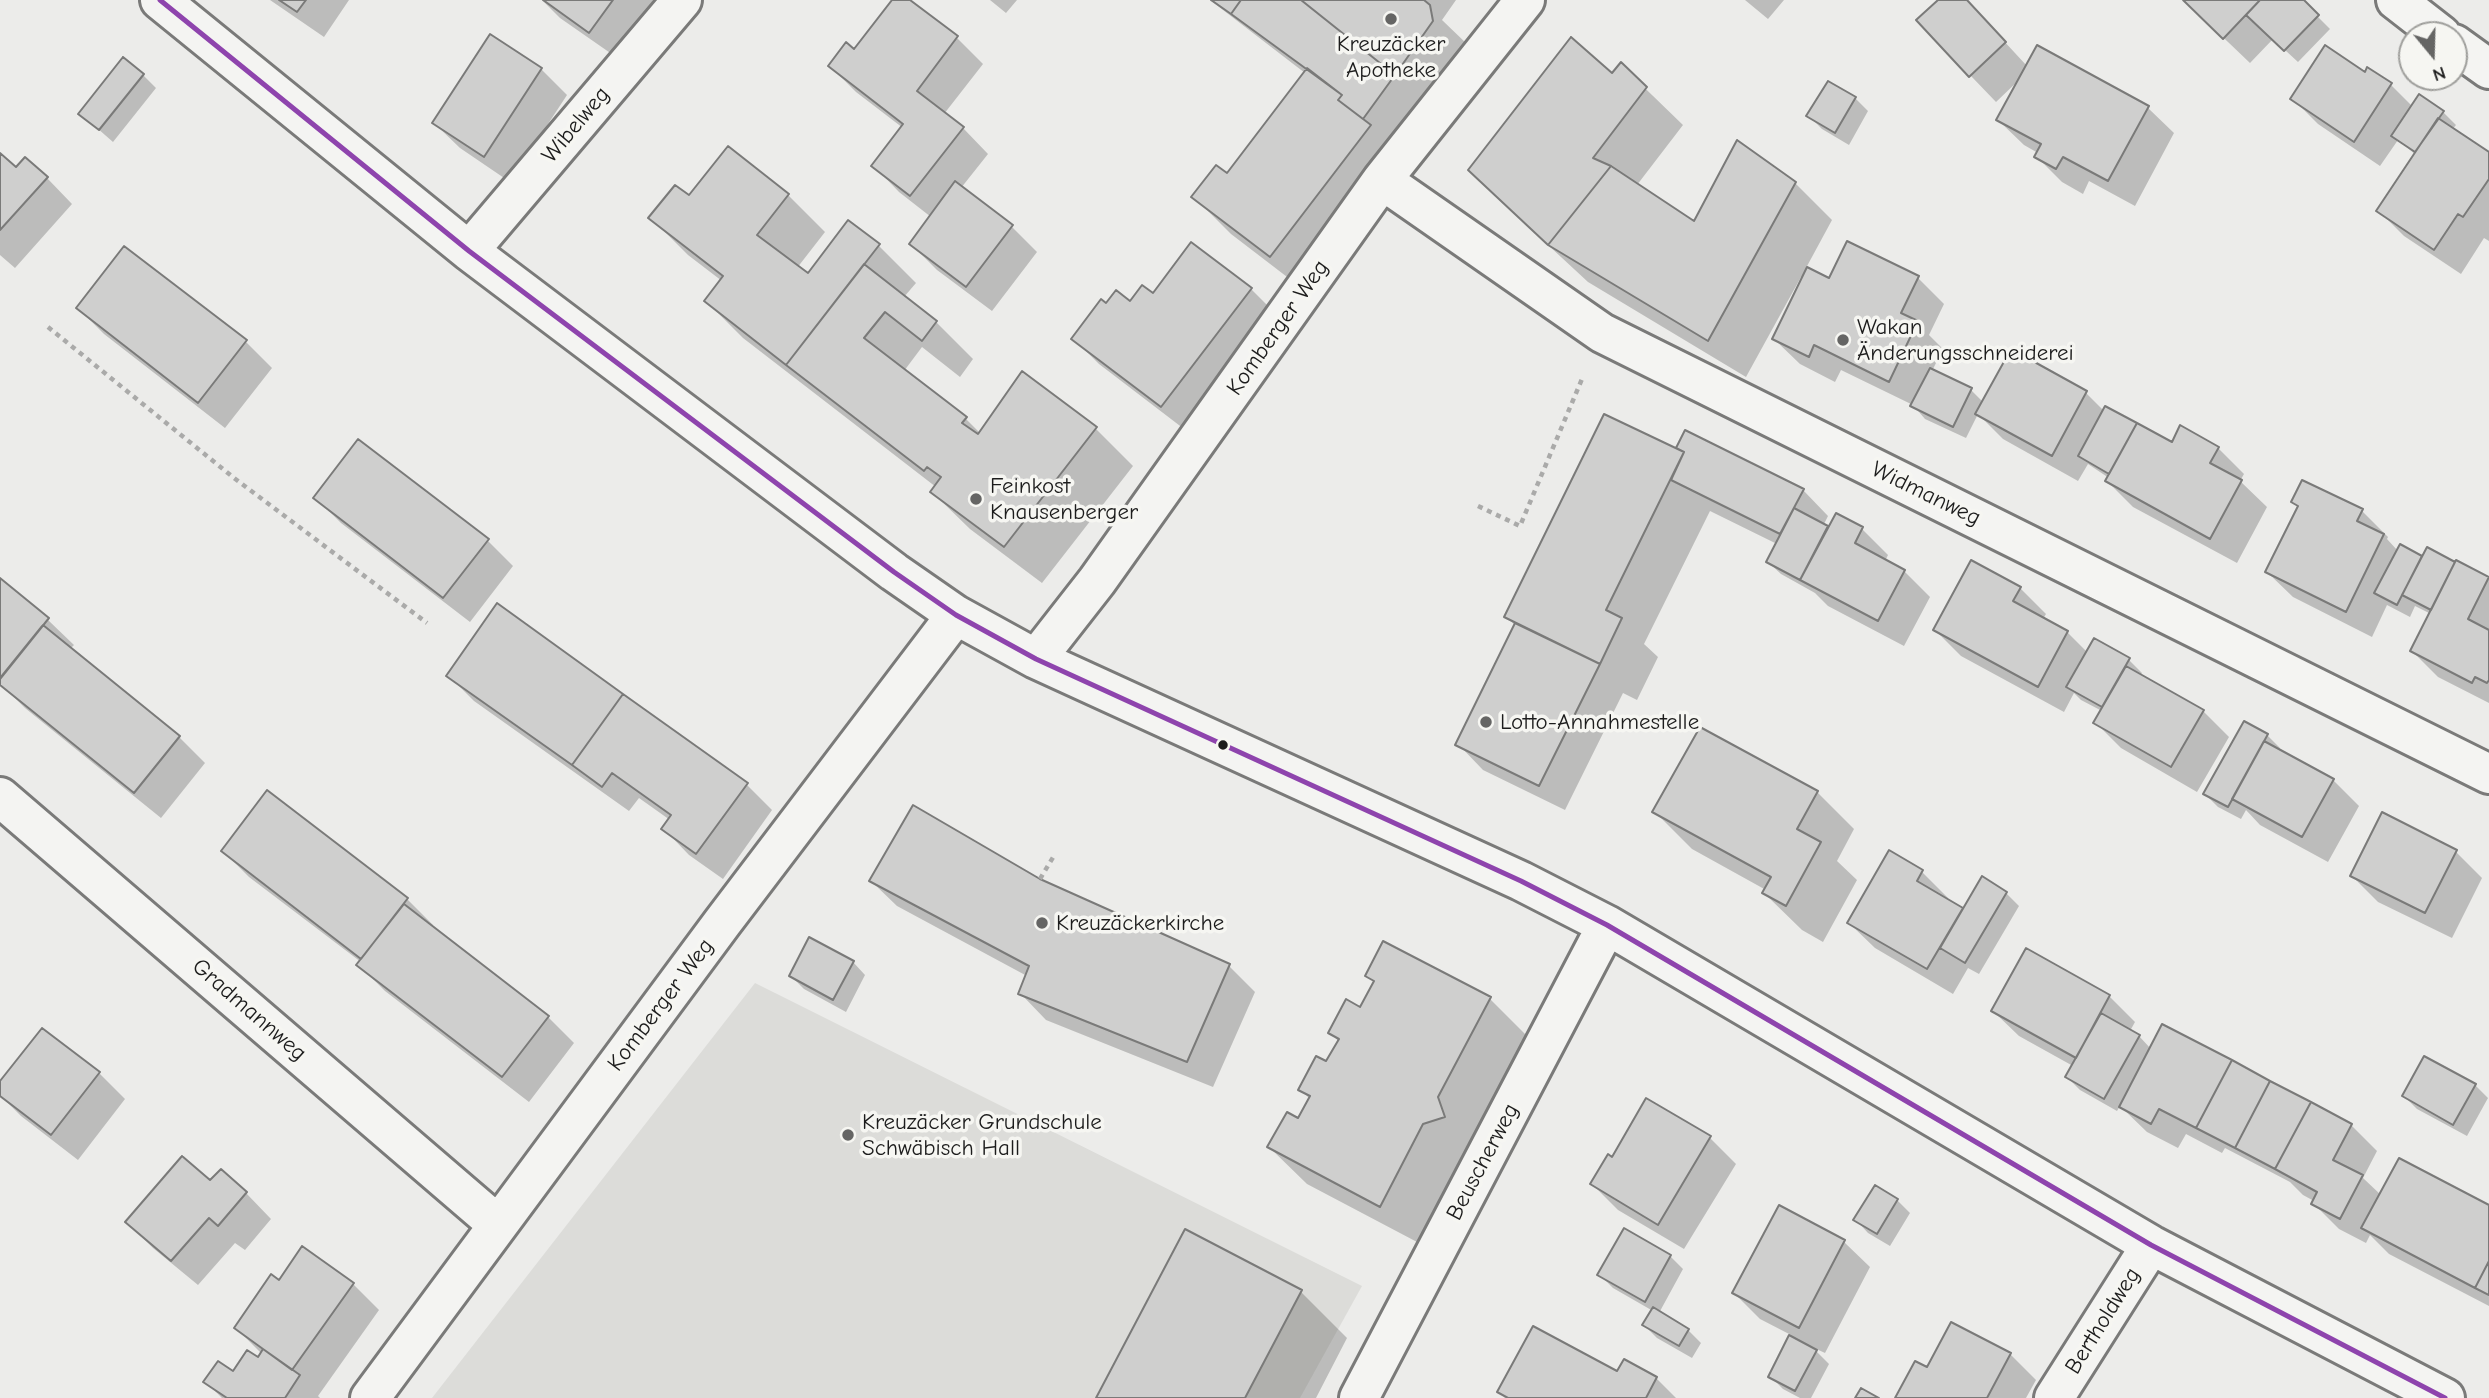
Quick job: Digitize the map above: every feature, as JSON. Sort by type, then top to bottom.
[{"type":"street","points":[[160,0],[469,251],[883,564],[956,615],[1036,659],[1521,881],[1607,925],[2151,1245],[2445,1398]]},
{"type":"street","name":"Wibelweg","points":[[469,251],[682,0]]},
{"type":"street","name":"Komberger Weg","points":[[1036,659],[1105,570],[1382,180],[1525,0]]},
{"type":"street","points":[[2396,0],[2423,21]]},
{"type":"street","points":[[2468,54],[2489,69]]},
{"type":"street","name":"Widmanweg","points":[[1382,180],[1602,333],[2489,774]]},
{"type":"street","name":"Komberger Weg","points":[[370,1398],[497,1224],[956,615]]},
{"type":"street","name":"Gradmannweg","points":[[0,797],[497,1224]]},
{"type":"street","name":"Beuscherweg","points":[[1359,1398],[1607,925]]},
{"type":"street","name":"Bertholdweg","points":[[2054,1398],[2151,1245]]},
{"type":"path","points":[[48,327],[234,478],[427,623]]},
{"type":"path","points":[[1478,506],[1520,526],[1602,333]]},
{"type":"path","points":[[1040,879],[1055,854]]},
{"type":"shaded area","name":"Kreuzäcker Grundschule Schwäbisch Hall","points":[[755,983],[1362,1286],[1300,1398],[432,1398]]},
{"type":"building","points":[[279,0],[306,0],[297,12]]},
{"type":"building","points":[[543,0],[613,0],[589,33]]},
{"type":"building","points":[[892,0],[910,0],[958,36],[917,91],[964,127],[910,196],[871,166],[903,124],[828,66],[846,42],[854,49]]},
{"type":"building","points":[[1211,0],[1241,0],[1231,14]]},
{"type":"building","points":[[1241,0],[1301,0],[1395,75],[1363,119],[1338,100],[1342,95],[1231,14]]},
{"type":"building","points":[[1301,0],[1424,0],[1430,5],[1433,21],[1395,75]]},
{"type":"building","points":[[1938,0],[1967,0],[2006,42],[1969,77],[1916,20]]},
{"type":"building","points":[[2183,0],[2260,0],[2223,39]]},
{"type":"building","points":[[2260,0],[2304,0],[2319,15],[2284,51],[2246,15]]},
{"type":"building","points":[[490,34],[542,68],[484,157],[432,123]]},
{"type":"building","points":[[1571,37],[1612,73],[1621,62],[1647,87],[1593,158],[1611,166],[1548,245],[1468,170]]},
{"type":"building","points":[[2037,45],[2149,106],[2108,181],[2063,157],[2056,169],[2034,157],[2041,144],[1996,120]]},
{"type":"building","points":[[2325,45],[2365,72],[2367,67],[2392,83],[2354,142],[2290,99]]},
{"type":"building","points":[[123,57],[144,74],[99,130],[78,114]]},
{"type":"building","points":[[1307,68],[1342,95],[1338,100],[1371,125],[1270,257],[1191,197],[1216,165],[1227,173]]},
{"type":"building","points":[[1828,81],[1856,97],[1835,133],[1806,116]]},
{"type":"building","points":[[2419,94],[2444,111],[2415,152],[2391,136]]},
{"type":"building","points":[[2438,118],[2489,152],[2489,179],[2463,217],[2458,214],[2434,250],[2376,211]]},
{"type":"building","points":[[1737,140],[1796,182],[1708,341],[1548,245],[1611,166],[1694,221]]},
{"type":"building","points":[[728,146],[789,194],[757,235],[808,273],[848,220],[880,244],[786,365],[704,301],[723,276],[648,218],[675,185],[689,195]]},
{"type":"building","points":[[0,153],[16,167],[25,157],[48,177],[0,230]]},
{"type":"building","points":[[955,181],[1013,225],[966,287],[909,244]]},
{"type":"building","points":[[1847,241],[1919,276],[1901,313],[1918,321],[1889,382],[1814,345],[1809,357],[1772,339],[1807,267],[1829,278]]},
{"type":"building","points":[[1191,242],[1252,288],[1161,407],[1071,339],[1101,299],[1106,303],[1116,290],[1130,301],[1142,285],[1153,293]]},
{"type":"building","points":[[124,246],[247,340],[198,403],[76,308]]},
{"type":"building","points":[[864,264],[937,321],[922,341],[885,312],[864,338],[967,417],[962,423],[978,434],[1022,371],[1097,427],[1004,547],[930,492],[941,477],[927,467],[924,471],[786,365]]},
{"type":"building","points":[[2011,349],[2087,391],[2052,456],[1975,414]]},
{"type":"building","points":[[1930,368],[1972,388],[1953,427],[1910,406]]},
{"type":"building","points":[[2105,406],[2137,423],[2109,474],[2078,456]]},
{"type":"building","points":[[1604,414],[1684,452],[1606,610],[1622,618],[1600,664],[1504,617]]},
{"type":"building","points":[[2137,423],[2172,442],[2180,425],[2219,447],[2210,463],[2242,480],[2210,539],[2105,481]]},
{"type":"building","points":[[1685,430],[1804,489],[1780,534],[1671,480],[1684,452],[1676,448]]},
{"type":"building","points":[[358,439],[489,539],[443,598],[313,498]]},
{"type":"building","points":[[2302,480],[2363,509],[2357,521],[2384,534],[2346,612],[2265,572],[2298,506],[2291,502]]},
{"type":"building","points":[[1794,508],[1828,526],[1800,580],[1766,562]]},
{"type":"building","points":[[1836,513],[1863,527],[1855,543],[1905,570],[1878,621],[1800,580]]},
{"type":"building","points":[[2400,544],[2422,556],[2397,605],[2374,593]]},
{"type":"building","points":[[2427,547],[2455,562],[2431,610],[2402,595]]},
{"type":"building","points":[[1971,560],[2021,587],[2013,601],[2068,631],[2038,687],[1933,630]]},
{"type":"building","points":[[2456,560],[2489,577],[2468,619],[2489,630],[2487,683],[2475,677],[2472,683],[2410,651]]},
{"type":"building","points":[[0,578],[49,618],[0,679]]},
{"type":"building","points":[[497,603],[623,694],[572,765],[446,676]]},
{"type":"building","points":[[1515,623],[1600,664],[1539,786],[1455,745]]},
{"type":"building","points":[[43,625],[180,736],[134,793],[0,685],[0,678]]},
{"type":"building","points":[[2094,638],[2130,658],[2102,707],[2066,687]]},
{"type":"building","points":[[2126,666],[2204,710],[2171,767],[2093,723]]},
{"type":"building","points":[[623,694],[748,783],[696,854],[661,829],[671,815],[612,773],[602,787],[572,765]]},
{"type":"building","points":[[2244,721],[2268,734],[2228,807],[2203,794]]},
{"type":"building","points":[[1700,727],[1818,791],[1797,829],[1821,842],[1786,906],[1762,893],[1771,877],[1652,812]]},
{"type":"building","points":[[2264,741],[2334,779],[2302,837],[2232,799]]},
{"type":"building","points":[[267,790],[408,898],[361,959],[221,851]]},
{"type":"building","name":"Kreuzäckerkirche","points":[[913,805],[1040,879],[1230,964],[1187,1062],[1018,994],[1029,966],[869,881]]},
{"type":"building","points":[[2382,812],[2457,850],[2425,913],[2350,876]]},
{"type":"building","points":[[1889,850],[1923,870],[1917,881],[1963,908],[1927,969],[1847,923]]},
{"type":"building","points":[[1982,876],[2007,892],[1965,963],[1940,948]]},
{"type":"building","points":[[404,904],[549,1016],[502,1077],[356,965]]},
{"type":"building","points":[[809,937],[854,961],[833,1000],[789,976]]},
{"type":"building","points":[[1383,941],[1491,997],[1438,1097],[1445,1117],[1423,1124],[1380,1207],[1267,1147],[1287,1112],[1298,1118],[1310,1096],[1298,1090],[1316,1056],[1326,1061],[1339,1039],[1328,1033],[1346,999],[1360,1007],[1374,981],[1365,976]]},
{"type":"building","points":[[2026,948],[2110,995],[2076,1058],[1991,1011]]},
{"type":"building","points":[[2101,1013],[2140,1035],[2104,1099],[2065,1077]]},
{"type":"building","points":[[2162,1024],[2232,1060],[2196,1128],[2159,1109],[2151,1124],[2119,1107]]},
{"type":"building","points":[[42,1028],[100,1072],[51,1135],[0,1096],[0,1081]]},
{"type":"building","points":[[2424,1056],[2476,1084],[2453,1125],[2402,1096]]},
{"type":"building","points":[[2232,1060],[2270,1081],[2235,1148],[2196,1128]]},
{"type":"building","points":[[2270,1081],[2311,1102],[2275,1169],[2235,1148]]},
{"type":"building","points":[[1646,1098],[1711,1136],[1658,1225],[1590,1184],[1608,1154],[1612,1157]]},
{"type":"building","points":[[2311,1102],[2352,1124],[2333,1160],[2363,1175],[2340,1219],[2311,1204],[2317,1192],[2275,1169]]},
{"type":"building","points":[[182,1156],[210,1180],[221,1169],[247,1192],[218,1226],[209,1218],[171,1261],[125,1222]]},
{"type":"building","points":[[2399,1158],[2489,1205],[2489,1261],[2475,1288],[2361,1228]]},
{"type":"building","points":[[1875,1185],[1898,1199],[1877,1234],[1853,1220]]},
{"type":"building","points":[[1779,1205],[1845,1240],[1799,1328],[1732,1293]]},
{"type":"building","points":[[1624,1228],[1671,1255],[1645,1302],[1597,1275]]},
{"type":"building","points":[[1185,1229],[1302,1290],[1245,1398],[1096,1398]]},
{"type":"building","points":[[302,1246],[354,1283],[292,1370],[234,1328],[271,1274],[279,1280]]},
{"type":"building","points":[[2489,1261],[2489,1295],[2475,1288]]},
{"type":"building","points":[[1653,1307],[1689,1329],[1679,1346],[1642,1325]]},
{"type":"building","points":[[1951,1322],[2011,1353],[1987,1398],[1895,1398],[1915,1361],[1927,1367]]},
{"type":"building","points":[[1533,1326],[1617,1371],[1624,1359],[1657,1377],[1646,1398],[1508,1398],[1497,1392]]},
{"type":"building","points":[[1789,1335],[1817,1350],[1795,1391],[1768,1377]]},
{"type":"building","points":[[263,1349],[300,1375],[285,1398],[227,1398],[203,1382],[218,1361],[233,1371],[247,1350],[258,1357]]},
{"type":"building","points":[[1861,1388],[1879,1398],[1855,1398]]},
{"type":"transit line","points":[[160,0],[469,251],[894,572],[956,615],[1036,659],[1521,881],[1607,925],[2151,1245],[2445,1398]]},
{"type":"place","name":"Kreuzäcker Apotheke","points":[[1391,19]]},
{"type":"place","name":"Wakan Änderungsschneiderei","points":[[1843,340]]},
{"type":"place","name":"Feinkost Knausenberger","points":[[976,499]]},
{"type":"place","name":"Lotto-Annahmestelle","points":[[1486,722]]},
{"type":"place","name":"Kreuzäckerkirche","points":[[1042,923]]},
{"type":"place","name":"Kreuzäcker Grundschule Schwäbisch Hall","points":[[848,1135]]}]
